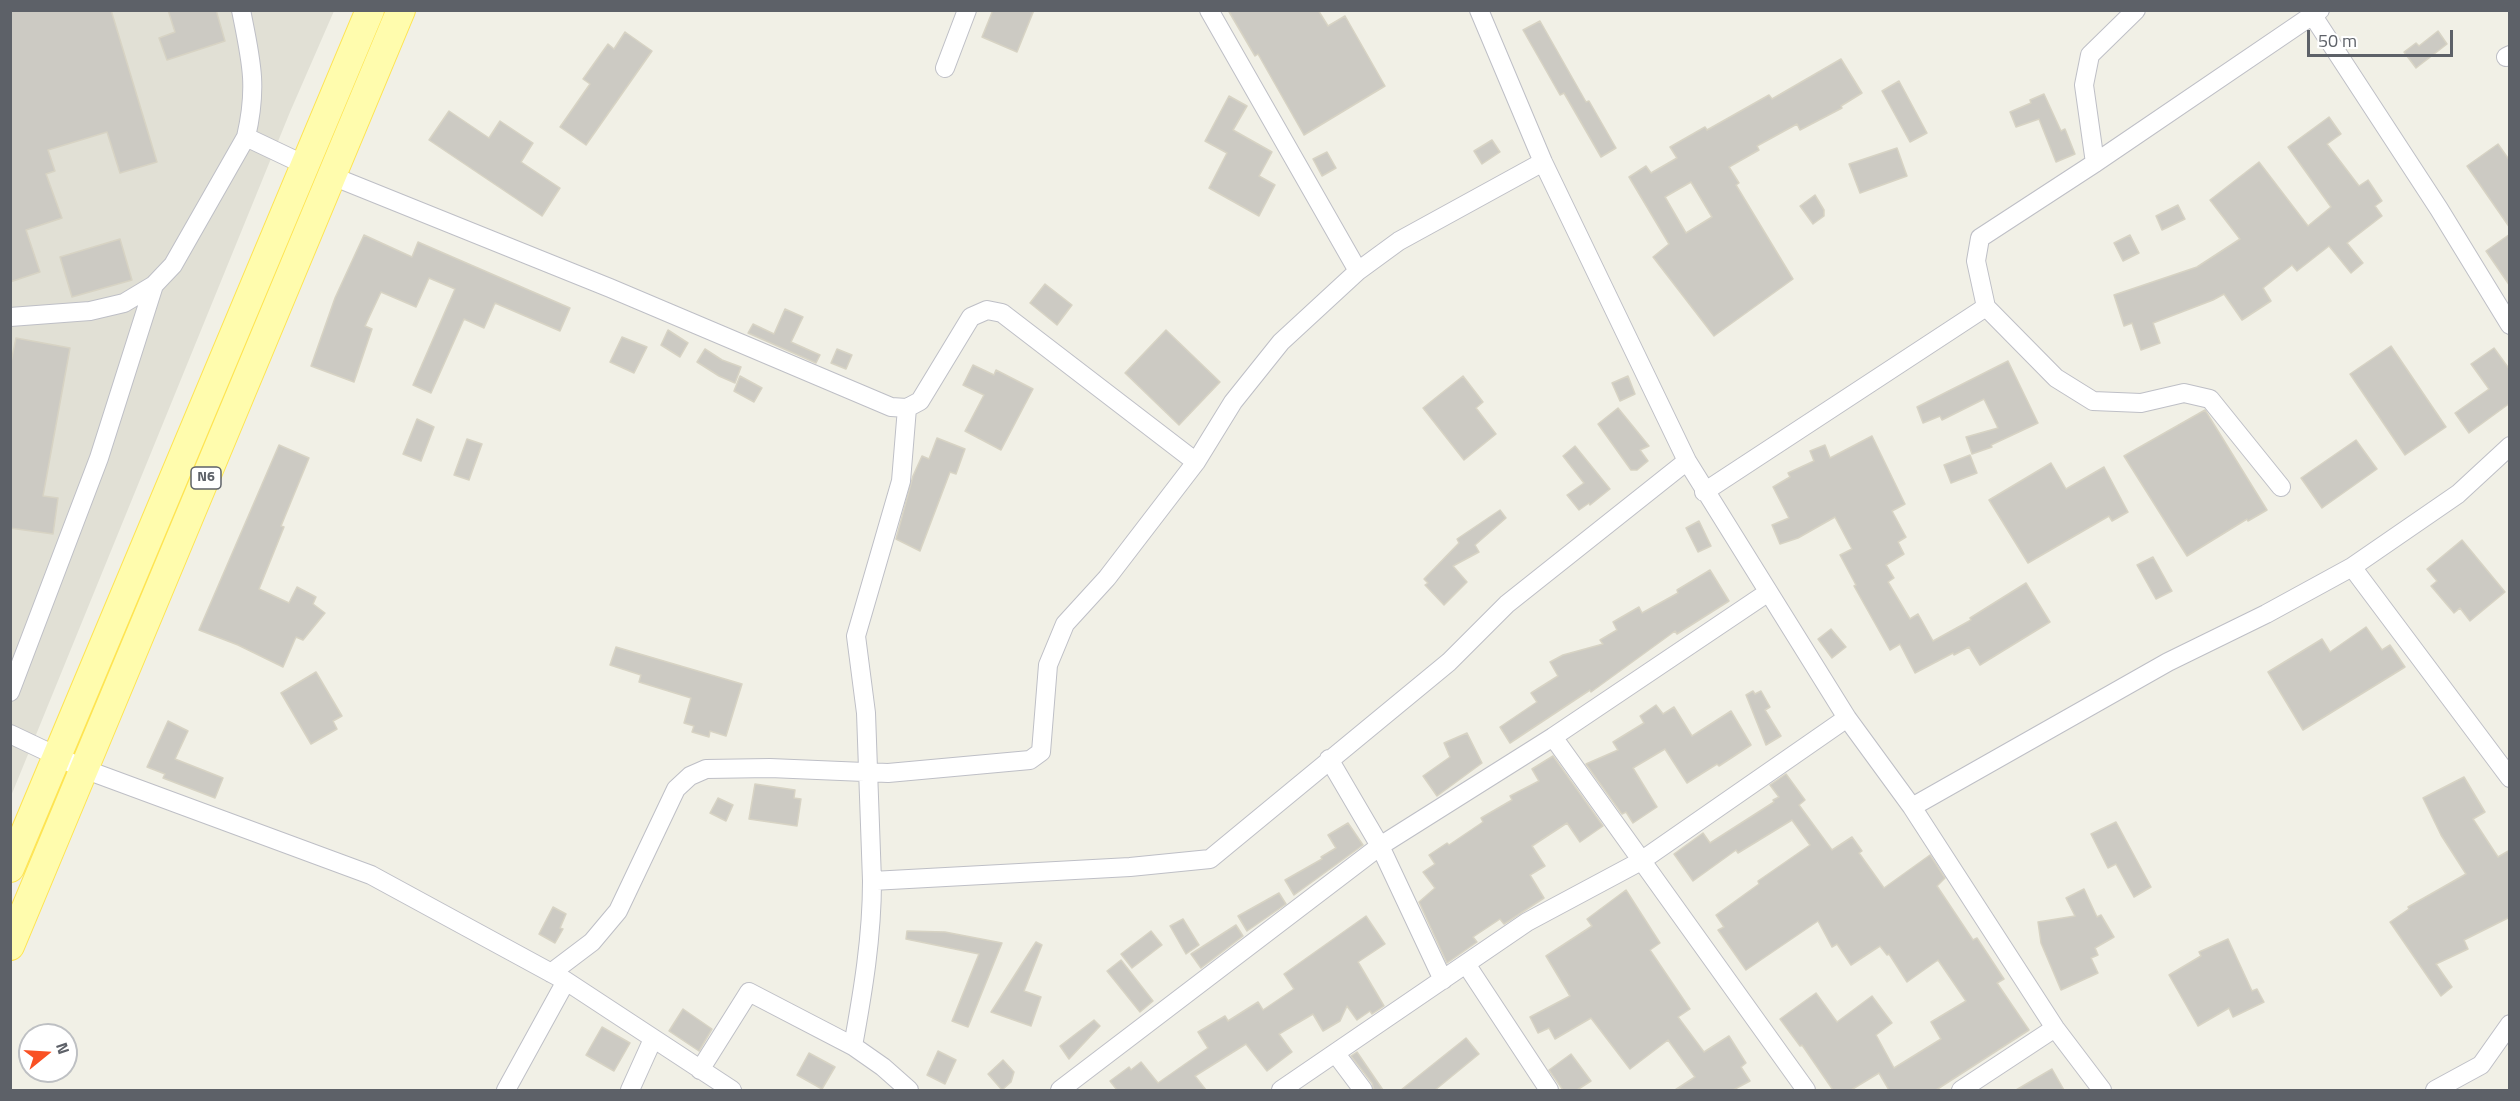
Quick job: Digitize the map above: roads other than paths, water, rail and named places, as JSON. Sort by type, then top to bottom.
[{"type":"main road","name":"N6","points":[[10,868],[370,10]]},
{"type":"main road","name":"N6","points":[[10,946],[401,10]]},
{"type":"street","points":[[10,317],[90,311],[124,303],[154,285],[173,265],[246,137],[253,106],[253,67],[241,10]]},
{"type":"street","points":[[945,68],[967,10]]},
{"type":"street","points":[[1209,10],[1358,271]]},
{"type":"street","points":[[1479,10],[1543,162],[1704,492],[1847,718],[1912,807],[2055,1028],[2102,1090]]},
{"type":"street","points":[[2096,163],[2084,85],[2090,54],[2136,10]]},
{"type":"street","points":[[2281,487],[2210,399],[2184,393],[2141,403],[2093,401],[2056,378],[1986,306],[1976,261],[1980,238],[2096,163],[2316,13],[2510,325]]},
{"type":"street","points":[[246,137],[305,165]]},
{"type":"street","points":[[506,1090],[558,977],[592,942],[618,910],[676,789],[690,776],[706,769],[770,768],[869,773],[1030,760],[1041,752],[1048,665],[1065,624],[1107,578],[1196,462],[1233,402],[1281,342],[1358,271],[1399,241],[1543,162]]},
{"type":"street","points":[[332,176],[610,288],[891,407],[907,408],[920,401],[971,317],[987,310],[1002,313],[1196,462]]},
{"type":"street","points":[[10,692],[99,458],[154,285]]},
{"type":"street","points":[[1704,492],[1986,306]]},
{"type":"street","points":[[853,1046],[865,981],[872,922],[866,713],[856,636],[901,482],[907,408]]},
{"type":"street","points":[[1912,807],[2168,662],[2266,614],[2352,567],[2458,494],[2510,446]]},
{"type":"street","points":[[872,881],[1130,867],[1210,859],[1329,759],[1449,663],[1507,604],[1687,461]]},
{"type":"street","points":[[2352,567],[2510,777]]},
{"type":"street","points":[[1060,1090],[1380,846],[1553,737],[1767,593]]},
{"type":"street","points":[[1281,1090],[1527,922],[1641,861],[1847,718]]},
{"type":"street","points":[[10,734],[84,769],[371,875],[558,977],[732,1090]]},
{"type":"street","points":[[1553,737],[1806,1090]]},
{"type":"street","points":[[1329,759],[1380,846],[1443,980]]},
{"type":"street","points":[[1467,964],[1549,1090]]},
{"type":"street","points":[[700,1070],[749,992],[853,1046],[883,1067],[909,1090]]},
{"type":"street","points":[[2434,1090],[2481,1065],[2510,1024]]},
{"type":"street","points":[[1961,1090],[2055,1028]]},
{"type":"street","points":[[630,1090],[653,1039]]},
{"type":"street","points":[[1336,1054],[1363,1090]]}]
